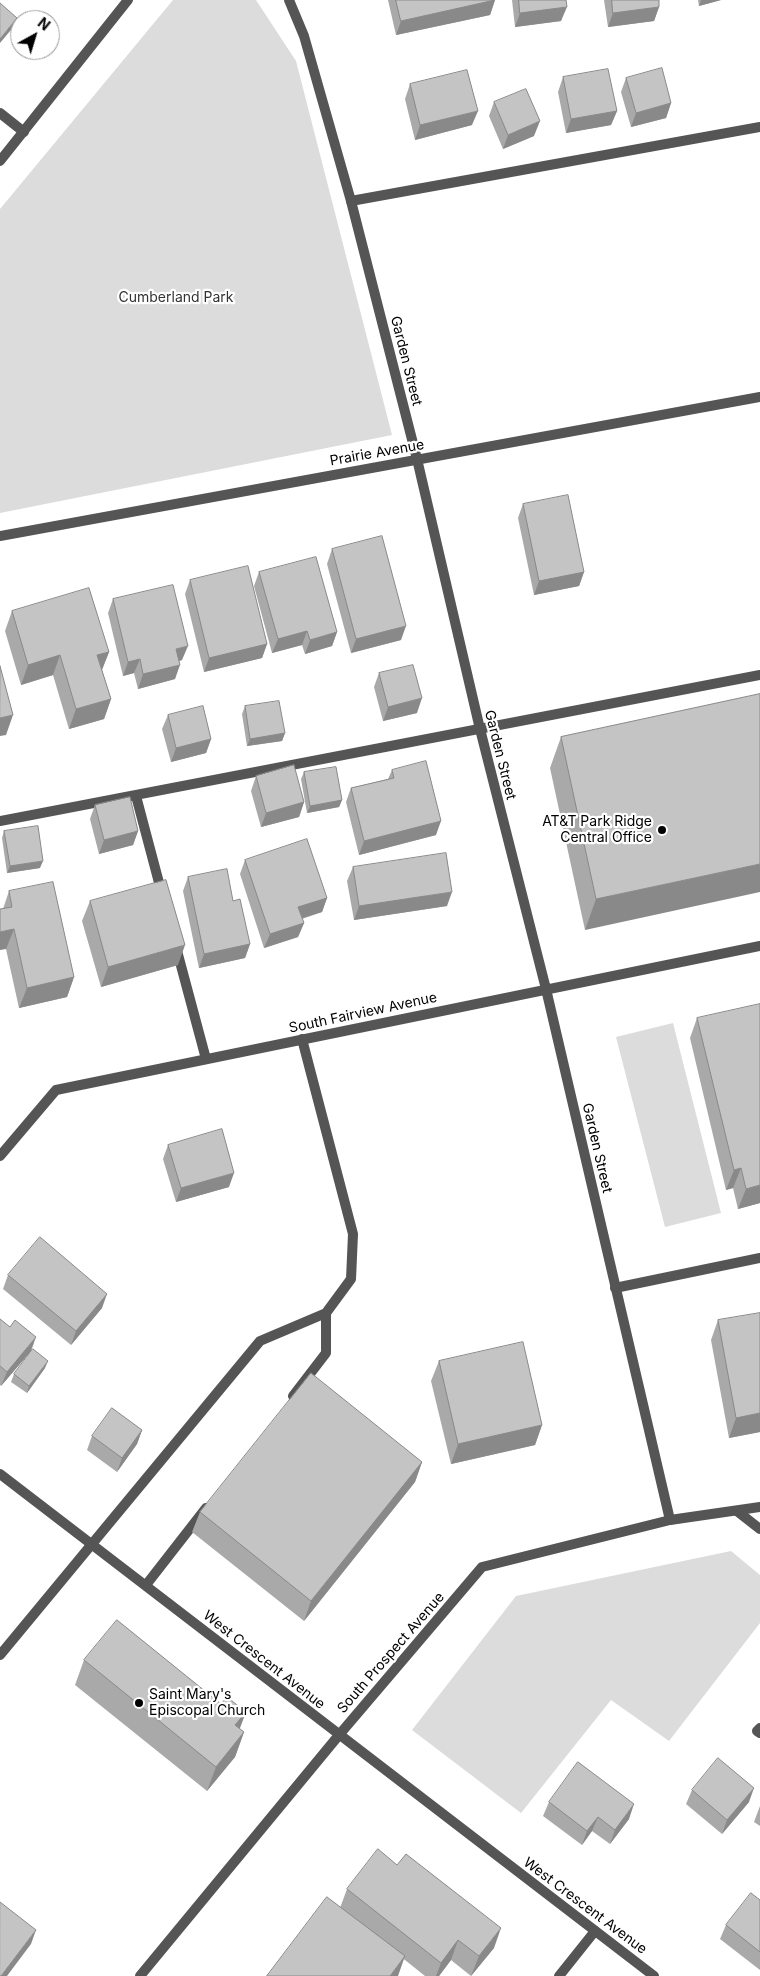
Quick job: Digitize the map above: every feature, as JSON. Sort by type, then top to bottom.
[{"type":"street","points":[[0,161],[128,0]]},
{"type":"street","name":"Garden Street","points":[[290,0],[304,36],[351,201],[417,459],[480,729],[546,989],[670,1520]]},
{"type":"street","points":[[0,114],[24,132]]},
{"type":"street","points":[[351,201],[760,127]]},
{"type":"street","name":"Prairie Avenue","points":[[0,536],[760,397]]},
{"type":"street","points":[[0,821],[760,675]]},
{"type":"street","points":[[136,796],[166,909]]},
{"type":"street","points":[[174,937],[206,1059]]},
{"type":"street","name":"South Fairview Avenue","points":[[0,1156],[56,1090],[546,989],[759,949]]},
{"type":"street","points":[[0,1655],[260,1341],[326,1313],[351,1279],[353,1234],[302,1039]]},
{"type":"street","points":[[616,1288],[760,1258]]},
{"type":"street","points":[[284,1407],[326,1353],[326,1313]]},
{"type":"street","name":"West Crescent Avenue","points":[[0,1474],[654,1976]]},
{"type":"street","points":[[146,1585],[212,1500]]},
{"type":"street","name":"South Prospect Avenue","points":[[140,1976],[339,1735],[482,1567],[670,1520],[760,1506]]},
{"type":"street","points":[[737,1511],[760,1529]]},
{"type":"street","points":[[760,1728],[757,1731],[760,1733]]},
{"type":"street","points":[[559,1976],[595,1931]]},
{"type":"green space","name":"Cumberland Park","points":[[173,0],[256,0],[296,61],[392,435],[0,513],[0,209]]},
{"type":"green space","points":[[673,1023],[721,1213],[665,1227],[616,1037]]},
{"type":"green space","points":[[731,1551],[760,1575],[760,1623],[669,1741],[611,1700],[521,1813],[412,1730],[516,1596]]},
{"type":"building","points":[[396,0],[495,0],[401,21]]},
{"type":"building","points":[[519,0],[566,0],[567,7],[520,13]]},
{"type":"building","points":[[612,0],[659,0],[659,7],[613,13]]},
{"type":"building","points":[[0,3],[10,12],[10,27],[0,39]]},
{"type":"building","points":[[662,68],[671,103],[636,113],[626,78]]},
{"type":"building","points":[[608,69],[617,111],[571,119],[563,77]]},
{"type":"building","points":[[467,70],[478,111],[420,125],[410,84]]},
{"type":"building","points":[[526,89],[540,121],[508,135],[494,102]]},
{"type":"building","points":[[568,495],[584,572],[539,581],[523,504]]},
{"type":"building","points":[[382,536],[406,626],[356,639],[332,549]]},
{"type":"building","points":[[316,557],[337,632],[310,640],[307,631],[278,639],[259,572]]},
{"type":"building","points":[[248,566],[267,644],[209,658],[190,580]]},
{"type":"building","points":[[173,585],[188,646],[176,649],[180,665],[143,674],[140,659],[128,662],[113,599]]},
{"type":"building","points":[[89,588],[109,652],[97,655],[111,699],[76,709],[60,655],[28,665],[12,611]]},
{"type":"building","points":[[413,665],[422,698],[388,707],[379,673]]},
{"type":"building","points":[[0,666],[13,715],[0,718]]},
{"type":"building","name":"AT&T Park Ridge Central Office","points":[[760,694],[760,864],[596,899],[561,737]]},
{"type":"building","points":[[279,701],[285,733],[250,739],[245,706]]},
{"type":"building","points":[[203,706],[211,739],[176,748],[168,715]]},
{"type":"building","points":[[426,761],[441,821],[364,841],[351,788],[394,778],[392,770]]},
{"type":"building","points":[[294,765],[304,802],[266,813],[256,776]]},
{"type":"building","points":[[336,767],[342,800],[310,806],[304,772]]},
{"type":"building","points":[[130,797],[138,831],[104,840],[95,805]]},
{"type":"building","points":[[38,826],[43,861],[10,866],[4,831]]},
{"type":"building","points":[[307,839],[327,898],[298,907],[304,923],[270,934],[245,860]]},
{"type":"building","points":[[446,853],[452,892],[359,906],[353,867]]},
{"type":"building","points":[[227,869],[233,901],[240,899],[250,944],[204,954],[188,877]]},
{"type":"building","points":[[166,880],[185,945],[108,967],[90,901]]},
{"type":"building","points":[[53,882],[74,977],[27,988],[14,929],[0,932],[0,909],[12,907],[9,891]]},
{"type":"building","points":[[760,1004],[760,1185],[746,1189],[741,1168],[734,1170],[697,1018]]},
{"type":"building","points":[[222,1129],[234,1173],[181,1188],[168,1145]]},
{"type":"building","points":[[40,1237],[107,1294],[76,1331],[8,1275]]},
{"type":"building","points":[[760,1313],[760,1413],[736,1418],[718,1320]]},
{"type":"building","points":[[0,1319],[10,1327],[15,1320],[36,1337],[7,1372],[0,1366]]},
{"type":"building","points":[[523,1342],[542,1425],[458,1444],[439,1361]]},
{"type":"building","points":[[33,1349],[48,1361],[29,1386],[14,1374]]},
{"type":"building","points":[[311,1373],[422,1462],[311,1601],[200,1512]]},
{"type":"building","points":[[112,1408],[142,1430],[122,1458],[92,1436]]},
{"type":"building","points":[[117,1620],[221,1704],[227,1697],[246,1712],[235,1725],[244,1732],[216,1767],[84,1660]]},
{"type":"building","points":[[718,1758],[754,1788],[727,1820],[692,1790]]},
{"type":"building","points":[[578,1762],[634,1804],[615,1830],[598,1817],[587,1831],[549,1802]]},
{"type":"building","points":[[378,1849],[397,1865],[406,1854],[501,1928],[479,1956],[458,1940],[441,1963],[347,1889]]},
{"type":"building","points":[[751,1893],[760,1900],[760,1952],[726,1925]]},
{"type":"building","points":[[327,1897],[405,1956],[390,1976],[267,1976]]},
{"type":"building","points":[[0,1902],[36,1930],[1,1976],[0,1976]]},
{"type":"place","name":"AT&T Park Ridge Central Office","points":[[662,830]]},
{"type":"place","name":"Saint Mary's Episcopal Church","points":[[139,1703]]}]
